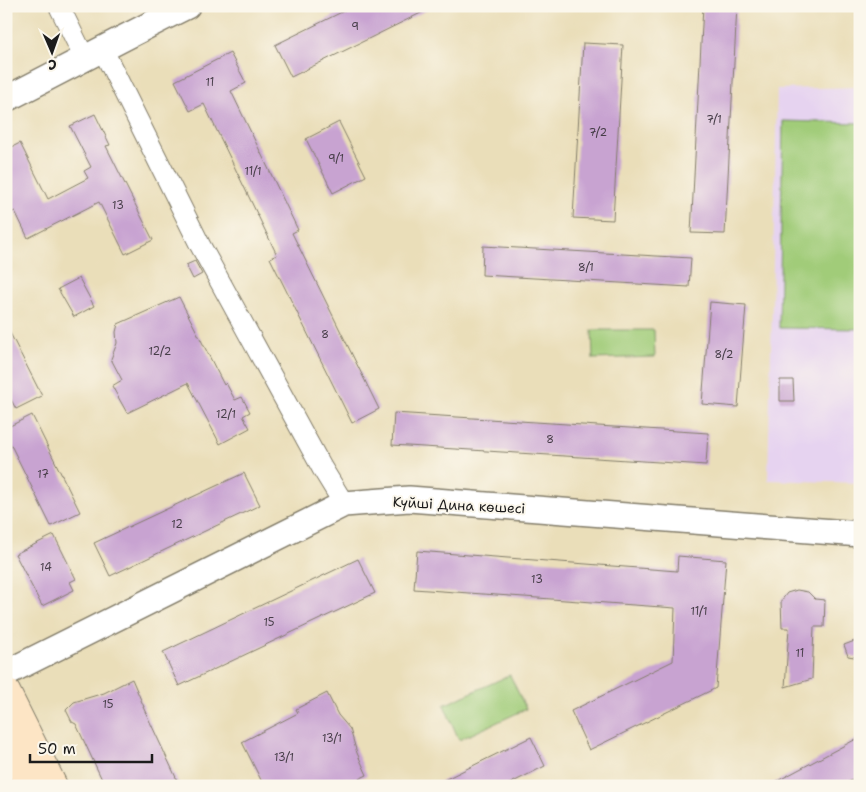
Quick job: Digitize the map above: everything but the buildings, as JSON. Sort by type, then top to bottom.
[{"type":"main road","points":[[6,692],[52,786]]},
{"type":"main road","points":[[6,738],[30,786]]},
{"type":"street","points":[[59,6],[93,53],[322,468],[344,504]]},
{"type":"street","points":[[6,99],[187,6]]},
{"type":"street","name":"Күйші Дина көшесі","points":[[6,673],[344,504],[409,500],[860,534]]},
{"type":"shaded area","points":[[860,87],[860,483],[768,480],[777,89]]},
{"type":"green space","points":[[783,121],[860,123],[860,329],[779,328]]},
{"type":"green space","points":[[592,330],[654,330],[655,357],[593,359]]},
{"type":"green space","points":[[510,675],[526,709],[459,740],[444,705]]}]
